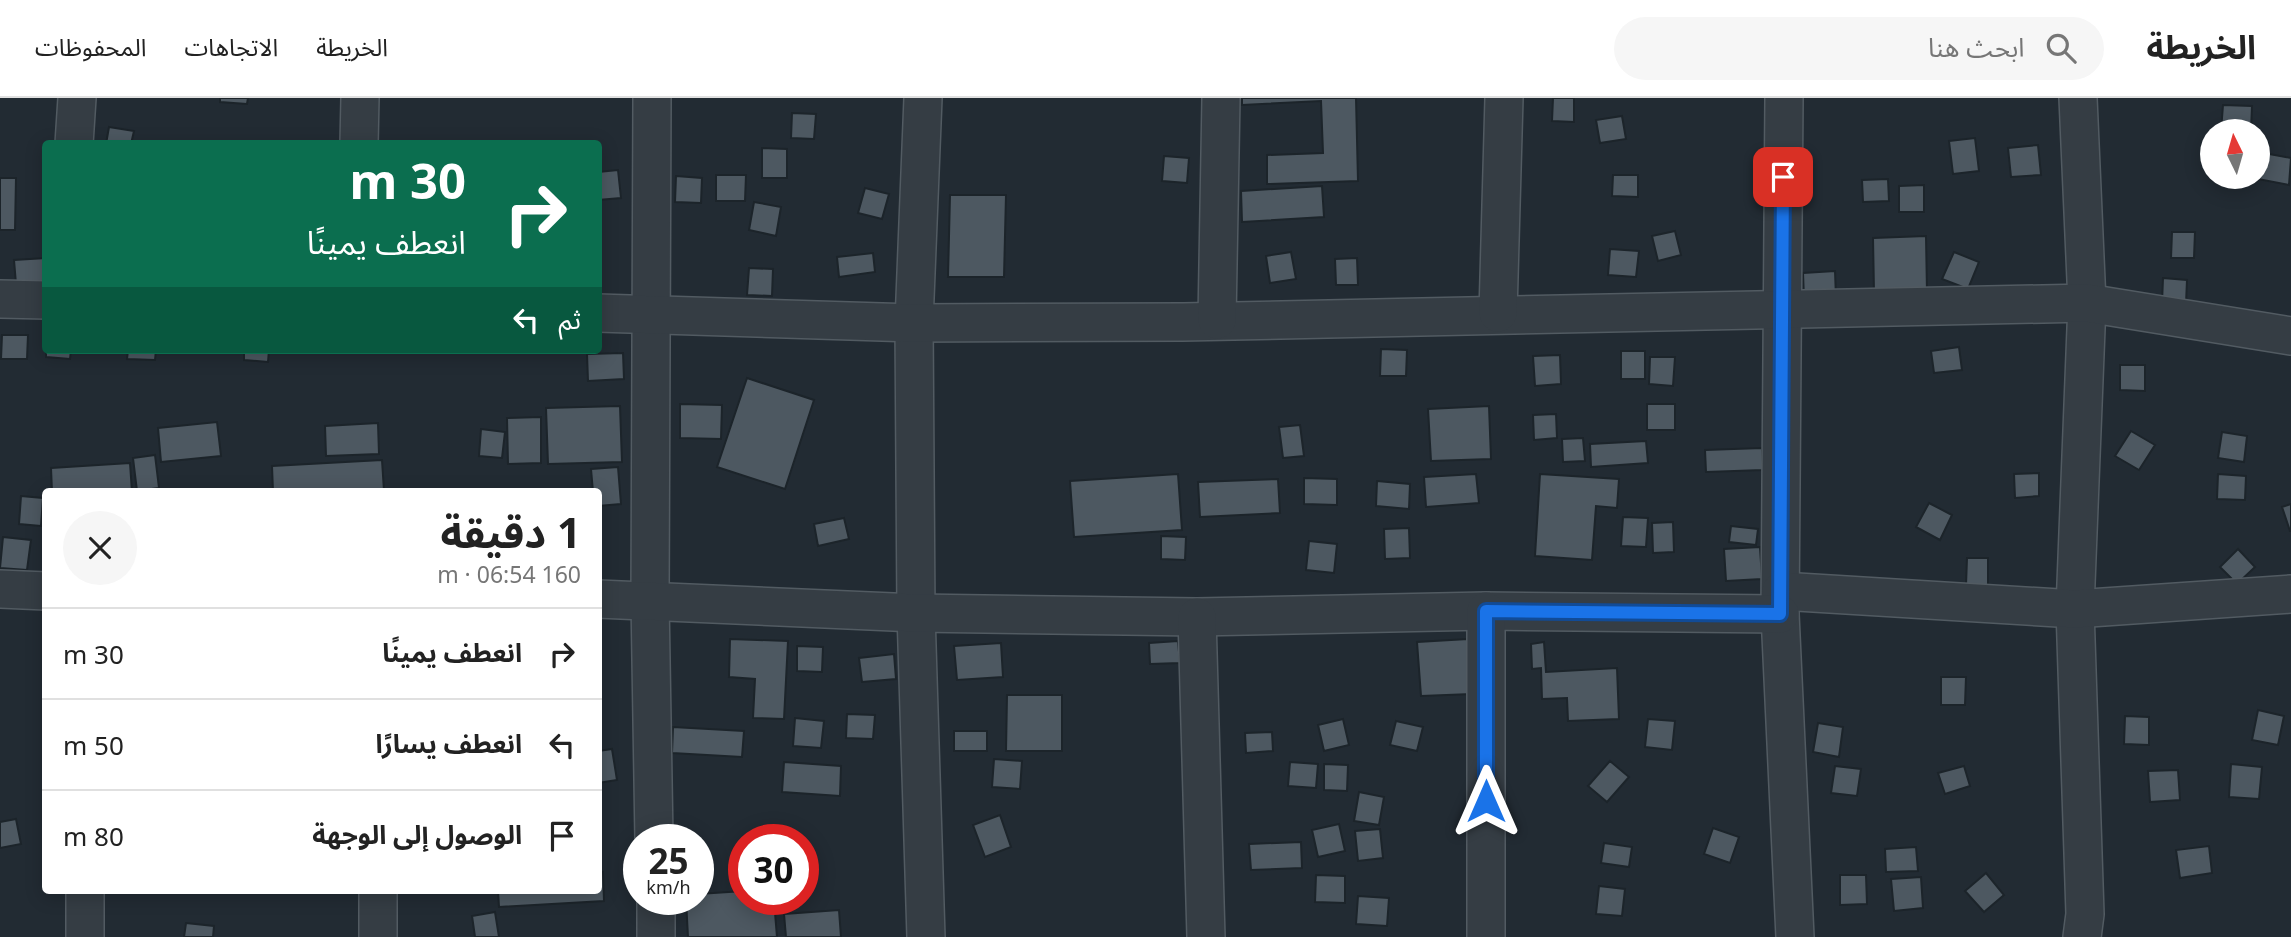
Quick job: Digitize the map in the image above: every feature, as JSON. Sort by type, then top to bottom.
[{"type":"street","points":[[74,140],[77,98]]},
{"type":"street","points":[[359,140],[360,98]]},
{"type":"street","points":[[652,98],[650,600],[654,824]]},
{"type":"street","points":[[923,98],[914,323],[916,613],[926,937]]},
{"type":"street","points":[[1217,320],[1221,98]]},
{"type":"street","points":[[1498,313],[1504,98]]},
{"type":"street","points":[[1784,98],[1781,603],[1795,937]]},
{"type":"street","points":[[2078,98],[2087,303],[2076,609],[2085,914],[2082,937]]},
{"type":"street","points":[[0,299],[42,299]]},
{"type":"street","points":[[602,313],[914,323],[1782,310],[1895,304],[2087,303],[2291,336]]},
{"type":"street","points":[[0,589],[42,591]]},
{"type":"street","points":[[602,599],[916,613],[1197,617],[1781,603],[2076,609],[2291,594]]},
{"type":"street","points":[[1486,611],[1486,937]]},
{"type":"street","points":[[1197,617],[1206,937]]},
{"type":"street","points":[[85,894],[85,937]]},
{"type":"street","points":[[378,894],[378,937]]},
{"type":"street","points":[[656,915],[656,937]]},
{"type":"building","points":[[220,98],[248,98],[247,104],[220,102]]},
{"type":"building","points":[[1242,98],[1356,98],[1358,181],[1267,184],[1267,155],[1323,153],[1321,101],[1242,105]]},
{"type":"building","points":[[1553,98],[1574,98],[1574,122],[1552,121]]},
{"type":"building","points":[[2223,105],[2252,106],[2251,119],[2222,119]]},
{"type":"building","points":[[792,113],[816,114],[814,139],[791,138]]},
{"type":"building","points":[[1622,116],[1626,139],[1600,143],[1596,120]]},
{"type":"building","points":[[109,127],[134,131],[132,140],[107,140]]},
{"type":"building","points":[[1975,138],[1979,171],[1953,174],[1949,141]]},
{"type":"building","points":[[2038,145],[2041,175],[2011,177],[2008,148]]},
{"type":"building","points":[[762,148],[787,149],[787,178],[762,178]]},
{"type":"building","points":[[2270,154],[2291,158],[2289,185],[2270,181]]},
{"type":"building","points":[[1164,156],[1189,158],[1187,183],[1162,181]]},
{"type":"building","points":[[618,170],[621,198],[602,200],[602,172]]},
{"type":"building","points":[[716,175],[746,175],[745,201],[716,201]]},
{"type":"building","points":[[1613,175],[1638,175],[1638,197],[1612,196]]},
{"type":"building","points":[[676,176],[702,178],[701,203],[675,202]]},
{"type":"building","points":[[0,178],[16,178],[15,230],[0,230]]},
{"type":"building","points":[[1888,179],[1889,201],[1863,202],[1862,180]]},
{"type":"building","points":[[1924,185],[1924,212],[1899,212],[1899,186]]},
{"type":"building","points":[[1322,186],[1324,217],[1242,222],[1241,191]]},
{"type":"building","points":[[865,188],[889,194],[882,219],[858,213]]},
{"type":"building","points":[[950,195],[1006,195],[1004,277],[948,277]]},
{"type":"building","points":[[754,202],[781,207],[776,236],[749,230]]},
{"type":"building","points":[[1675,231],[1681,255],[1658,261],[1652,236]]},
{"type":"building","points":[[2172,232],[2195,232],[2194,258],[2171,258]]},
{"type":"building","points":[[1926,236],[1927,292],[1874,293],[1873,238]]},
{"type":"building","points":[[1610,249],[1639,251],[1636,277],[1608,275]]},
{"type":"building","points":[[1291,252],[1296,279],[1270,283],[1266,256]]},
{"type":"building","points":[[1954,252],[1979,262],[1968,289],[1942,279]]},
{"type":"building","points":[[873,253],[875,272],[839,277],[837,257]]},
{"type":"building","points":[[42,258],[42,283],[16,284],[14,260]]},
{"type":"building","points":[[1357,258],[1358,285],[1336,285],[1335,259]]},
{"type":"building","points":[[749,268],[773,269],[772,296],[747,295]]},
{"type":"building","points":[[1835,271],[1836,298],[1804,299],[1803,273]]},
{"type":"building","points":[[2163,278],[2187,280],[2186,304],[2162,303]]},
{"type":"building","points":[[2,335],[28,335],[27,359],[1,359]]},
{"type":"building","points":[[1959,347],[1962,370],[1934,373],[1931,351]]},
{"type":"building","points":[[1381,349],[1407,350],[1406,376],[1380,376]]},
{"type":"building","points":[[1621,351],[1645,351],[1645,379],[1621,379]]},
{"type":"building","points":[[623,353],[624,379],[588,381],[587,354]]},
{"type":"building","points":[[46,354],[71,354],[70,359],[46,357]]},
{"type":"building","points":[[128,354],[156,354],[155,360],[127,359]]},
{"type":"building","points":[[244,354],[269,354],[268,362],[244,360]]},
{"type":"building","points":[[1560,355],[1561,384],[1535,386],[1533,356]]},
{"type":"building","points":[[1650,357],[1675,357],[1673,386],[1649,384]]},
{"type":"building","points":[[2120,365],[2145,365],[2145,391],[2120,390]]},
{"type":"building","points":[[747,378],[814,400],[785,489],[717,467]]},
{"type":"building","points":[[680,404],[722,405],[721,439],[680,438]]},
{"type":"building","points":[[1647,404],[1675,404],[1675,430],[1647,430]]},
{"type":"building","points":[[620,406],[622,462],[548,464],[546,408]]},
{"type":"building","points":[[1489,406],[1491,459],[1431,461],[1428,409]]},
{"type":"building","points":[[1556,414],[1557,438],[1534,440],[1533,415]]},
{"type":"building","points":[[541,417],[541,463],[508,464],[507,418]]},
{"type":"building","points":[[217,422],[221,456],[161,462],[158,428]]},
{"type":"building","points":[[378,423],[379,454],[326,456],[325,426]]},
{"type":"building","points":[[1300,425],[1304,456],[1283,458],[1279,427]]},
{"type":"building","points":[[481,429],[505,432],[502,458],[479,456]]},
{"type":"building","points":[[2131,431],[2155,445],[2139,470],[2115,456]]},
{"type":"building","points":[[2222,432],[2247,436],[2244,462],[2218,458]]},
{"type":"building","points":[[1583,438],[1585,461],[1563,462],[1562,439]]},
{"type":"building","points":[[1646,441],[1648,463],[1591,467],[1590,444]]},
{"type":"building","points":[[1762,448],[1763,470],[1706,472],[1705,450]]},
{"type":"building","points":[[155,455],[159,488],[137,488],[133,458]]},
{"type":"building","points":[[382,460],[384,488],[273,488],[272,466]]},
{"type":"building","points":[[130,463],[132,488],[52,488],[51,468]]},
{"type":"building","points":[[618,467],[621,504],[602,506],[602,488],[593,488],[591,469]]},
{"type":"building","points":[[2039,473],[2039,496],[2015,498],[2014,474]]},
{"type":"building","points":[[1178,474],[1182,530],[1074,537],[1070,481]]},
{"type":"building","points":[[1476,474],[1479,503],[1426,507],[1424,477]]},
{"type":"building","points":[[1540,474],[1619,479],[1617,508],[1596,506],[1592,560],[1535,556]]},
{"type":"building","points":[[2218,474],[2246,476],[2245,500],[2217,499]]},
{"type":"building","points":[[1304,478],[1337,479],[1337,505],[1304,504]]},
{"type":"building","points":[[1278,479],[1280,513],[1200,517],[1198,482]]},
{"type":"building","points":[[1377,481],[1410,484],[1409,509],[1376,506]]},
{"type":"building","points":[[21,496],[42,498],[41,526],[19,524]]},
{"type":"building","points":[[1929,503],[1952,515],[1940,540],[1916,527]]},
{"type":"building","points":[[2291,504],[2291,531],[2290,531],[2282,507]]},
{"type":"building","points":[[1623,517],[1648,518],[1646,547],[1621,546]]},
{"type":"building","points":[[844,518],[849,539],[818,546],[814,524]]},
{"type":"building","points":[[1673,522],[1674,552],[1653,553],[1652,523]]},
{"type":"building","points":[[1731,526],[1758,529],[1756,545],[1729,542]]},
{"type":"building","points":[[1409,528],[1410,558],[1385,559],[1384,529]]},
{"type":"building","points":[[1161,536],[1186,537],[1185,560],[1161,559]]},
{"type":"building","points":[[3,537],[31,540],[27,570],[0,568]]},
{"type":"building","points":[[1309,541],[1337,544],[1334,573],[1306,570]]},
{"type":"building","points":[[1760,547],[1762,579],[1726,581],[1724,549]]},
{"type":"building","points":[[2238,549],[2255,567],[2237,584],[2220,567]]},
{"type":"building","points":[[1967,558],[1988,558],[1988,586],[1966,585]]},
{"type":"building","points":[[730,639],[788,641],[784,719],[753,718],[755,679],[729,677]]},
{"type":"building","points":[[1468,639],[1472,694],[1421,696],[1417,642]]},
{"type":"building","points":[[1178,641],[1180,663],[1150,664],[1149,643]]},
{"type":"building","points":[[1544,642],[1546,672],[1617,668],[1619,719],[1568,721],[1567,698],[1542,699],[1541,668],[1532,669],[1531,644]]},
{"type":"building","points":[[1001,643],[1003,677],[957,680],[954,646]]},
{"type":"building","points":[[797,646],[823,647],[822,672],[797,671]]},
{"type":"building","points":[[894,654],[896,679],[862,682],[859,658]]},
{"type":"building","points":[[1941,677],[1966,677],[1965,705],[1941,705]]},
{"type":"building","points":[[1007,695],[1062,695],[1062,751],[1006,751]]},
{"type":"building","points":[[2258,710],[2284,716],[2278,745],[2252,740]]},
{"type":"building","points":[[847,714],[875,715],[873,739],[846,738]]},
{"type":"building","points":[[2125,716],[2149,717],[2149,745],[2124,744]]},
{"type":"building","points":[[795,718],[824,721],[821,748],[793,746]]},
{"type":"building","points":[[1343,719],[1349,745],[1324,751],[1318,725]]},
{"type":"building","points":[[1648,719],[1675,721],[1672,750],[1645,747]]},
{"type":"building","points":[[1396,721],[1423,727],[1417,751],[1390,745]]},
{"type":"building","points":[[1818,723],[1843,727],[1839,757],[1813,752]]},
{"type":"building","points":[[673,727],[744,731],[742,757],[672,753]]},
{"type":"building","points":[[954,731],[987,731],[987,751],[954,751]]},
{"type":"building","points":[[1272,732],[1273,751],[1246,753],[1245,733]]},
{"type":"building","points":[[612,749],[617,780],[602,782],[602,750]]},
{"type":"building","points":[[994,759],[1022,761],[1020,789],[992,787]]},
{"type":"building","points":[[1610,761],[1629,777],[1607,802],[1588,786]]},
{"type":"building","points":[[784,762],[841,766],[840,796],[782,792]]},
{"type":"building","points":[[1290,762],[1318,764],[1316,788],[1288,786]]},
{"type":"building","points":[[1324,764],[1348,765],[1347,791],[1324,790]]},
{"type":"building","points":[[2231,764],[2262,767],[2259,799],[2229,797]]},
{"type":"building","points":[[1835,766],[1861,769],[1857,796],[1831,793]]},
{"type":"building","points":[[1964,766],[1970,786],[1945,794],[1938,773]]},
{"type":"building","points":[[2178,770],[2180,800],[2150,802],[2148,771]]},
{"type":"building","points":[[1359,792],[1384,797],[1379,825],[1354,821]]},
{"type":"building","points":[[1000,815],[1011,847],[985,857],[973,825]]},
{"type":"building","points":[[16,819],[21,844],[0,848],[0,822]]},
{"type":"building","points":[[1339,824],[1345,851],[1318,857],[1312,830]]},
{"type":"building","points":[[1713,828],[1739,837],[1730,863],[1704,854]]},
{"type":"building","points":[[1380,829],[1383,858],[1358,861],[1355,831]]},
{"type":"building","points":[[1301,842],[1302,868],[1251,870],[1249,844]]},
{"type":"building","points":[[1604,843],[1632,847],[1629,867],[1601,863]]},
{"type":"building","points":[[2209,846],[2212,873],[2180,878],[2176,850]]},
{"type":"building","points":[[1916,847],[1918,871],[1886,872],[1885,849]]},
{"type":"building","points":[[602,872],[604,901],[499,907],[498,894],[602,894]]},
{"type":"building","points":[[1986,873],[2004,895],[1984,912],[1965,891]]},
{"type":"building","points":[[1316,875],[1345,876],[1345,903],[1315,902]]},
{"type":"building","points":[[1840,875],[1866,875],[1867,904],[1840,905]]},
{"type":"building","points":[[1921,877],[1923,908],[1894,911],[1891,879]]},
{"type":"building","points":[[1599,886],[1625,889],[1622,916],[1596,914]]},
{"type":"building","points":[[728,892],[728,915],[775,915],[777,937],[688,937],[687,915],[714,915],[714,893]]},
{"type":"building","points":[[1358,896],[1389,898],[1387,926],[1356,924]]},
{"type":"building","points":[[839,910],[841,937],[786,937],[784,915],[819,915],[819,911]]},
{"type":"building","points":[[495,912],[499,937],[475,937],[472,916]]},
{"type":"building","points":[[186,923],[214,926],[213,937],[184,937]]},
{"type":"route","points":[[1486,801],[1486,611],[1780,614],[1783,177]]}]
